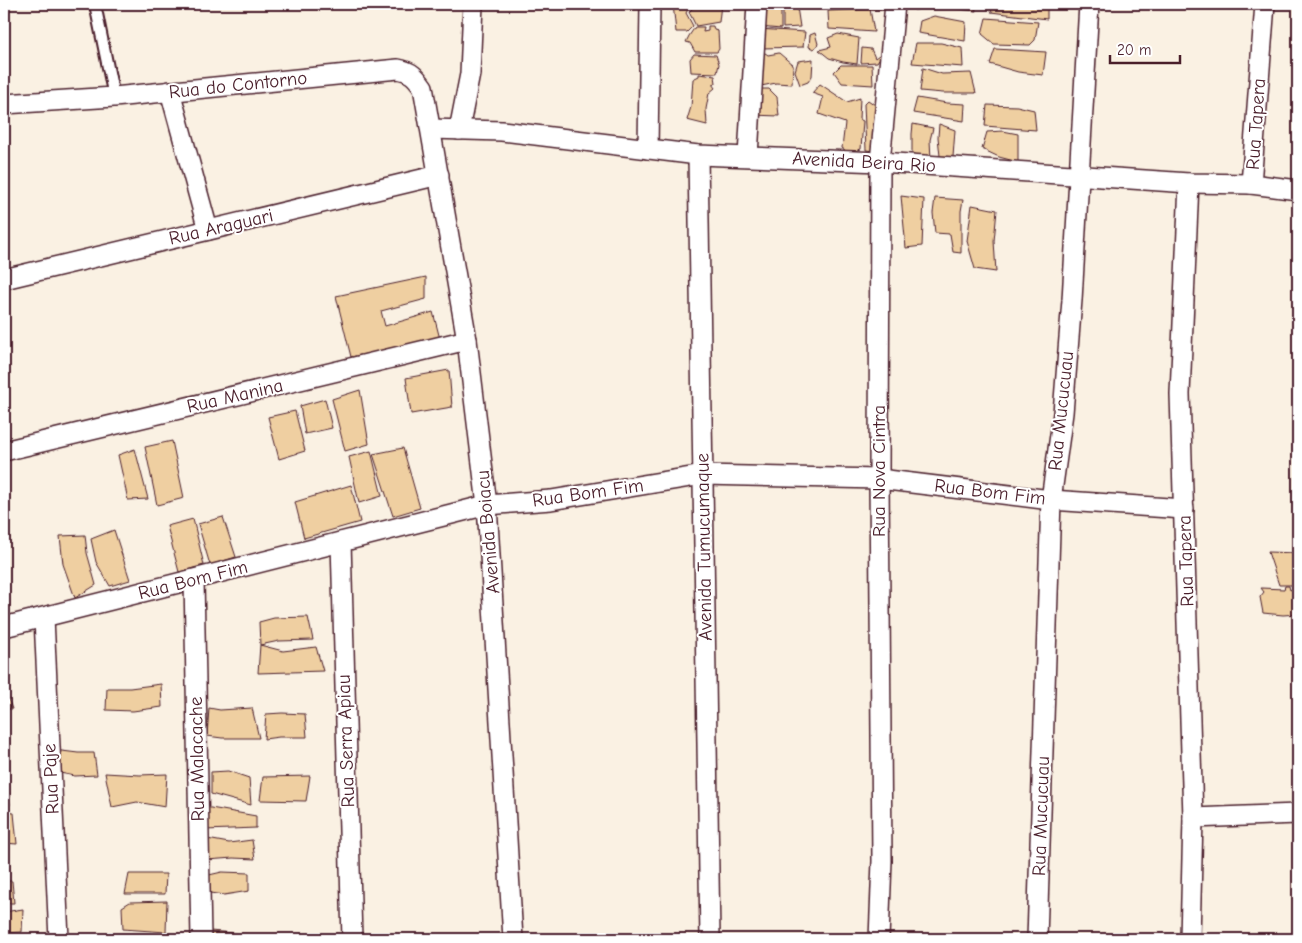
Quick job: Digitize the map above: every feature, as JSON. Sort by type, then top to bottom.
[{"type":"street","points":[[459,130],[470,74],[473,4]]},
{"type":"street","points":[[648,149],[650,4]]},
{"type":"street","points":[[748,156],[757,4]]},
{"type":"street","name":"Rua Nova Cintra","points":[[879,939],[882,861],[879,479],[880,162],[895,4]]},
{"type":"street","name":"Rua Mucucuau","points":[[1037,939],[1051,500],[1064,404],[1072,300],[1089,4]]},
{"type":"street","name":"Rua Tapera","points":[[1251,184],[1265,4]]},
{"type":"street","name":"Rua do Contorno","points":[[4,104],[114,97],[398,69],[406,70],[415,76],[423,87],[431,129]]},
{"type":"street","points":[[170,91],[208,230]]},
{"type":"street","name":"Avenida Beira Rio","points":[[431,129],[502,131],[698,155],[880,162],[1188,183],[1251,184],[1298,190]]},
{"type":"street","name":"Avenida Boiacu","points":[[431,129],[467,340],[488,505],[513,939]]},
{"type":"street","name":"Avenida Tumucumaque","points":[[698,155],[710,939]]},
{"type":"street","name":"Rua Araguari","points":[[4,279],[439,175]]},
{"type":"street","name":"Rua Tapera","points":[[1188,183],[1180,394],[1193,818],[1190,939]]},
{"type":"street","name":"Rua Manina","points":[[4,451],[467,340]]},
{"type":"street","name":"Rua Bom Fim","points":[[4,627],[488,505],[551,500],[704,475],[879,479],[1051,500],[1184,509]]},
{"type":"street","name":"Rua Serra Apiau","points":[[341,542],[352,939]]},
{"type":"street","name":"Rua Malacache","points":[[194,580],[201,939]]},
{"type":"street","name":"Rua Paje","points":[[44,618],[59,939]]},
{"type":"street","points":[[1193,818],[1298,814]]},
{"type":"lane","points":[[95,4],[114,97]]},
{"type":"building","points":[[673,4],[687,4],[688,9],[686,13],[693,26],[687,32],[676,32]]},
{"type":"building","points":[[693,4],[721,4],[719,22],[696,26],[689,12],[693,8]]},
{"type":"building","points":[[838,4],[887,4],[887,9],[835,8]]},
{"type":"building","points":[[914,4],[975,4],[976,11],[940,7],[914,10]]},
{"type":"building","points":[[993,4],[1047,4],[1047,19],[991,12]]},
{"type":"building","points":[[761,5],[781,6],[781,29],[759,27]]},
{"type":"building","points":[[797,7],[800,27],[783,28],[783,11],[785,8]]},
{"type":"building","points":[[870,9],[874,32],[829,29],[828,11]]},
{"type":"building","points":[[934,16],[966,22],[965,41],[918,33],[920,21]]},
{"type":"building","points":[[986,18],[1038,22],[1035,40],[1030,45],[994,44],[982,34]]},
{"type":"building","points":[[708,26],[713,26],[714,30],[718,31],[719,49],[717,52],[695,52],[690,43],[686,42],[689,36],[695,27],[704,27],[703,32],[708,31]]},
{"type":"building","points":[[758,29],[805,32],[803,47],[762,48]]},
{"type":"building","points":[[815,33],[818,44],[814,49],[809,47],[810,35]]},
{"type":"building","points":[[838,34],[859,38],[857,64],[829,58],[819,50],[831,47],[828,38]]},
{"type":"building","points":[[916,43],[941,43],[962,48],[963,67],[912,63]]},
{"type":"building","points":[[758,48],[768,55],[779,53],[793,65],[792,84],[776,83],[756,87]]},
{"type":"building","points":[[862,48],[871,49],[875,58],[879,55],[881,56],[877,62],[861,63]]},
{"type":"building","points":[[995,49],[1046,52],[1043,75],[1018,72],[990,64]]},
{"type":"building","points":[[694,54],[716,55],[719,64],[717,73],[691,72],[690,59]]},
{"type":"building","points":[[813,59],[812,76],[808,82],[800,85],[795,71],[798,61]]},
{"type":"building","points":[[841,65],[872,65],[873,85],[842,83],[834,72]]},
{"type":"building","points":[[923,68],[942,74],[971,73],[976,93],[920,91]]},
{"type":"building","points":[[699,74],[715,76],[716,83],[712,84],[715,88],[709,93],[706,109],[707,125],[687,120],[691,107],[693,79],[699,76]]},
{"type":"building","points":[[820,84],[847,102],[860,98],[859,119],[863,121],[861,149],[849,153],[842,148],[845,123],[819,114],[823,97],[812,93]]},
{"type":"building","points":[[755,89],[769,89],[777,97],[779,116],[752,115]]},
{"type":"building","points":[[917,98],[965,104],[964,121],[913,113]]},
{"type":"building","points":[[868,100],[878,107],[874,151],[866,150],[864,104]]},
{"type":"building","points":[[987,105],[1017,106],[1034,110],[1036,130],[985,126]]},
{"type":"building","points":[[913,124],[933,128],[930,140],[931,160],[912,153]]},
{"type":"building","points":[[939,124],[955,130],[953,157],[940,156]]},
{"type":"building","points":[[1003,131],[1018,134],[1018,162],[999,157],[982,149],[987,132]]},
{"type":"building","points":[[901,196],[924,199],[922,246],[906,248]]},
{"type":"building","points":[[935,198],[963,200],[961,211],[961,253],[953,252],[950,234],[935,233],[933,213]]},
{"type":"building","points":[[972,205],[997,210],[994,241],[996,272],[975,269],[967,241]]},
{"type":"building","points":[[426,277],[426,299],[381,311],[385,326],[433,312],[440,339],[351,357],[336,296]]},
{"type":"building","points":[[449,370],[452,407],[411,414],[406,378]]},
{"type":"building","points":[[360,390],[369,444],[345,451],[332,399]]},
{"type":"building","points":[[325,399],[332,428],[305,434],[300,406]]},
{"type":"building","points":[[295,411],[305,451],[279,459],[268,417]]},
{"type":"building","points":[[172,441],[184,498],[157,505],[145,447]]},
{"type":"building","points":[[403,448],[420,508],[393,516],[373,454]]},
{"type":"building","points":[[135,449],[148,499],[128,500],[118,455]]},
{"type":"building","points":[[371,451],[382,496],[359,503],[349,457]]},
{"type":"building","points":[[351,485],[360,522],[304,538],[295,502]]},
{"type":"building","points":[[223,517],[236,557],[210,565],[198,524]]},
{"type":"building","points":[[193,519],[204,565],[179,572],[167,526]]},
{"type":"building","points":[[114,530],[130,580],[110,586],[96,562],[91,539]]},
{"type":"building","points":[[85,535],[87,553],[96,585],[75,598],[63,564],[60,536]]},
{"type":"building","points":[[1268,552],[1298,553],[1298,585],[1279,585]]},
{"type":"building","points":[[1285,586],[1289,586],[1290,590],[1294,588],[1298,599],[1298,614],[1263,613],[1260,597],[1264,592],[1261,588],[1284,589]]},
{"type":"building","points":[[308,617],[313,640],[279,641],[260,645],[259,622],[274,618]]},
{"type":"building","points":[[260,645],[283,651],[316,647],[323,671],[258,673]]},
{"type":"building","points":[[161,684],[162,707],[133,711],[106,710],[107,688],[130,688]]},
{"type":"building","points":[[4,688],[12,709],[4,709]]},
{"type":"building","points":[[209,708],[220,710],[252,708],[259,738],[207,736]]},
{"type":"building","points":[[266,714],[305,714],[307,737],[264,739]]},
{"type":"building","points":[[54,750],[94,753],[97,775],[75,776],[55,772]]},
{"type":"building","points":[[228,771],[249,778],[251,805],[211,794],[211,772]]},
{"type":"building","points":[[105,773],[167,774],[165,807],[137,802],[112,807]]},
{"type":"building","points":[[310,776],[306,801],[260,800],[263,777]]},
{"type":"building","points":[[4,785],[8,785],[10,805],[4,805]]},
{"type":"building","points":[[205,807],[256,816],[256,828],[205,830]]},
{"type":"building","points":[[4,812],[14,813],[17,844],[4,843]]},
{"type":"building","points":[[207,839],[229,843],[252,840],[255,859],[207,860]]},
{"type":"building","points":[[222,872],[249,873],[249,891],[224,895],[210,893],[209,875]]},
{"type":"building","points":[[129,874],[166,874],[165,894],[125,894]]},
{"type":"building","points":[[4,881],[12,881],[14,903],[4,903]]},
{"type":"building","points":[[167,901],[166,932],[123,929],[122,907],[130,902]]},
{"type":"building","points":[[23,909],[22,932],[4,933],[4,912]]},
{"type":"building","points":[[210,931],[255,935],[257,939],[209,939]]},
{"type":"building","points":[[134,936],[155,937],[155,939],[128,939]]}]
